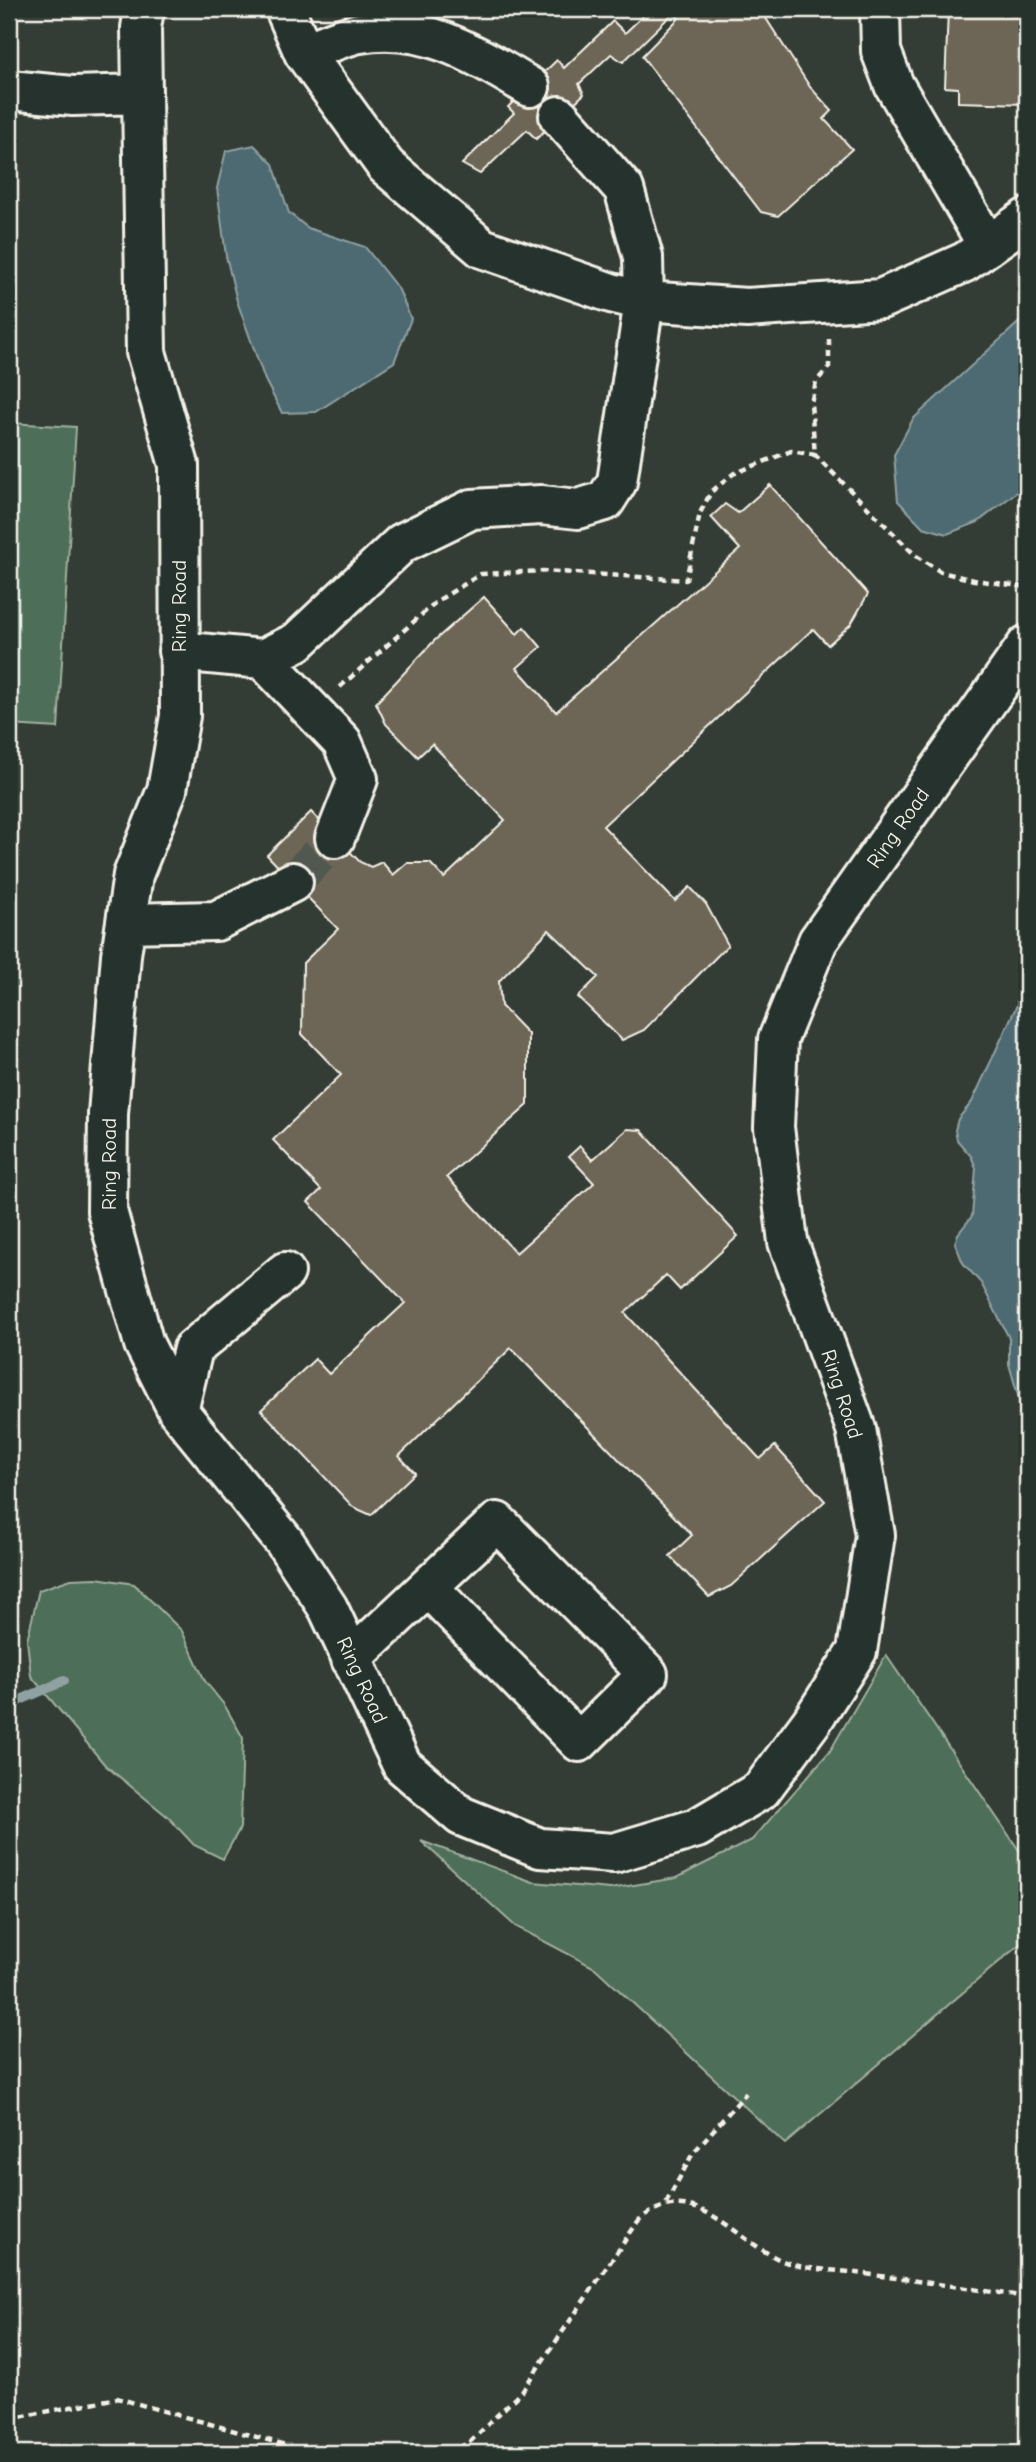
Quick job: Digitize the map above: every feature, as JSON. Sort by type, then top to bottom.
[{"type":"street","name":"Ring Road","points":[[144,9],[141,28],[141,94],[146,352],[179,465],[180,716],[167,790],[133,875],[108,1114],[107,1211],[144,1344],[178,1411],[284,1541],[328,1608],[402,1765],[461,1816],[540,1848],[614,1853],[697,1828],[761,1790],[812,1721],[858,1651],[875,1535],[856,1429],[788,1242],[774,1127],[778,1039],[818,941],[1027,645]]},
{"type":"street","points":[[285,9],[304,53],[386,166],[482,248],[611,293],[645,301],[747,308],[881,299],[965,262],[1027,218]]},
{"type":"street","points":[[880,9],[880,51],[894,85],[988,246]]},
{"type":"street","points":[[304,53],[360,33],[409,31],[465,48],[530,87]]},
{"type":"street","points":[[9,89],[73,96],[141,94]]},
{"type":"street","points":[[178,651],[263,659],[297,642],[402,543],[472,509],[541,505],[578,509],[605,501],[617,482],[645,301],[643,257],[624,189],[559,116]]},
{"type":"street","points":[[263,659],[342,742],[358,779],[335,838]]},
{"type":"street","points":[[126,923],[216,921],[293,882]]},
{"type":"street","points":[[178,1411],[193,1349],[285,1272]]},
{"type":"street","points":[[352,1659],[428,1587],[497,1522],[648,1674],[579,1742],[428,1587]]},
{"type":"path","points":[[815,455],[811,403],[816,382],[829,367],[831,360],[826,303]]},
{"type":"path","points":[[313,712],[437,601],[481,574],[542,571],[685,580],[700,513],[711,492],[733,474],[791,451],[815,455],[915,555],[942,572],[974,580],[1027,587]]},
{"type":"path","points":[[665,2204],[693,2153],[746,2093]]},
{"type":"path","points":[[448,2453],[470,2442],[522,2391],[639,2220],[665,2204],[684,2203],[704,2210],[746,2241],[789,2264],[1027,2297]]},
{"type":"path","points":[[9,2419],[117,2398],[314,2453]]},
{"type":"green space","points":[[9,423],[76,427],[58,728],[9,725]]},
{"type":"green space","points":[[96,1578],[134,1584],[182,1631],[205,1681],[225,1706],[243,1738],[240,1828],[223,1859],[194,1845],[168,1817],[105,1765],[31,1676],[27,1640],[39,1590],[71,1579]]},
{"type":"green space","points":[[886,1655],[1027,1862],[1027,1938],[785,2144],[595,1968],[515,1926],[421,1841],[533,1882],[610,1889],[676,1878],[752,1840],[830,1751]]},
{"type":"water","points":[[254,145],[273,164],[289,213],[308,228],[365,247],[399,290],[411,319],[394,362],[316,412],[282,413],[265,380],[237,301],[226,256],[217,188],[226,151]]},
{"type":"water","points":[[1027,315],[1027,484],[978,522],[947,534],[923,527],[898,501],[894,455],[913,419]]},
{"type":"water","points":[[1027,952],[1027,1427],[1009,1364],[1009,1338],[981,1283],[963,1263],[955,1243],[958,1234],[972,1216],[976,1168],[971,1156],[957,1140],[955,1130],[958,1119],[972,1102],[1017,1005],[1022,961]]},
{"type":"building","points":[[650,9],[760,9],[810,87],[832,111],[824,119],[852,149],[778,216],[761,212],[642,56],[679,18],[673,13],[623,62],[611,54],[579,84],[584,94],[536,139],[527,130],[480,174],[462,164],[514,113],[508,107],[557,60],[564,68],[613,21],[625,33]]},
{"type":"building","points":[[948,9],[1027,9],[1027,104],[958,102],[958,88],[945,87]]},
{"type":"building","points":[[770,485],[868,594],[851,624],[828,645],[813,629],[603,826],[675,901],[690,887],[706,904],[728,945],[644,1030],[622,1040],[578,997],[598,977],[549,930],[499,981],[501,1006],[528,1034],[528,1105],[447,1177],[516,1253],[594,1183],[569,1156],[580,1146],[592,1160],[627,1129],[641,1130],[738,1236],[680,1290],[666,1275],[625,1313],[760,1459],[775,1446],[825,1501],[731,1586],[709,1597],[670,1556],[692,1535],[511,1348],[399,1456],[415,1473],[371,1515],[353,1507],[261,1410],[315,1359],[329,1374],[405,1303],[308,1202],[321,1190],[273,1140],[341,1075],[302,1034],[303,963],[338,929],[267,855],[311,812],[360,862],[371,867],[382,862],[393,875],[407,863],[430,863],[444,878],[505,820],[432,744],[418,757],[386,724],[376,703],[434,641],[484,597],[517,634],[524,627],[541,647],[517,668],[556,712],[740,549],[711,517],[725,504],[738,513]]},
{"type":"waterway","points":[[9,1705],[64,1681]]},
{"type":"tunnel","points":[[293,882],[335,838]]}]
